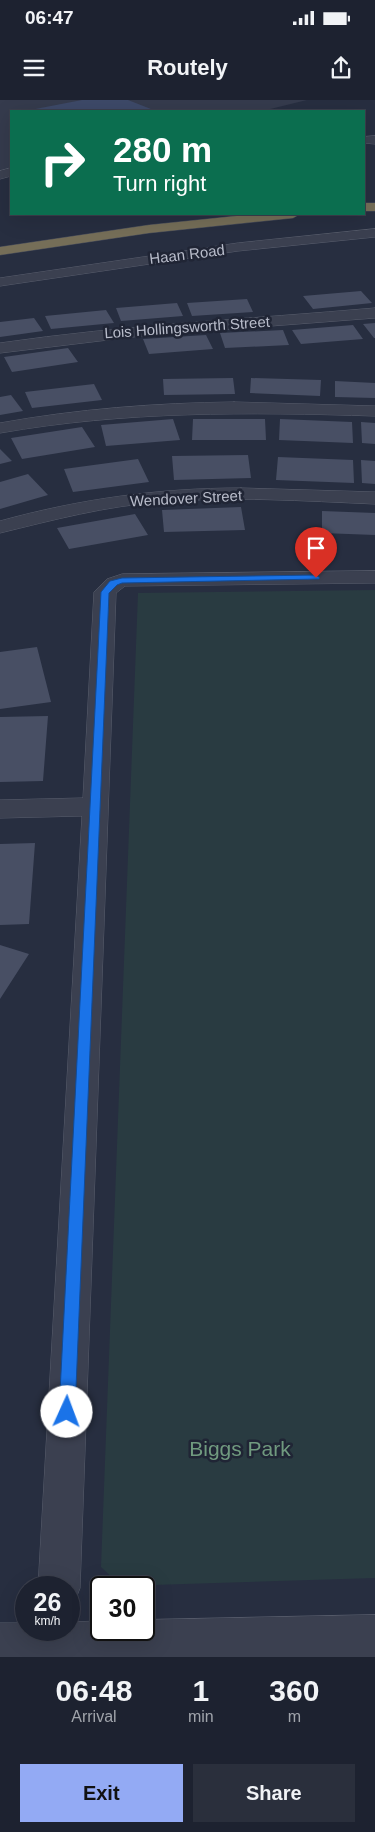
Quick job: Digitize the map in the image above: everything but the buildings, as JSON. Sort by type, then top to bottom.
[{"type":"highway","points":[[0,243],[215,215]]},
{"type":"highway","points":[[0,251],[149,229],[283,215]]},
{"type":"street","name":"Haan Road","points":[[0,282],[238,247],[375,233]]},
{"type":"street","name":"Lois Hollingsworth Street","points":[[0,348],[55,339],[152,329],[375,313]]},
{"type":"street","points":[[0,428],[31,422],[136,410],[192,407],[375,410]]},
{"type":"street","name":"Wendover Street","points":[[0,527],[43,515],[162,496],[375,498]]},
{"type":"street","points":[[59,1576],[71,1299],[81,1146],[94,807],[105,592],[114,583],[122,580],[375,577]]},
{"type":"street","points":[[0,809],[94,807]]},
{"type":"street","points":[[80,1637],[375,1637]]},
{"type":"street","points":[[0,1645],[28,1641]]},
{"type":"shaded area","points":[[0,100],[307,100],[266,110],[10,110],[10,167],[0,170]]},
{"type":"shaded area","points":[[82,100],[128,100],[153,110],[30,110]]},
{"type":"green space","name":"Biggs Park","points":[[375,590],[375,1578],[155,1585],[155,1576],[110,1576],[101,1567],[138,593]]},
{"type":"route","points":[[67,1412],[105,592],[114,583],[122,580],[316,578]]}]
